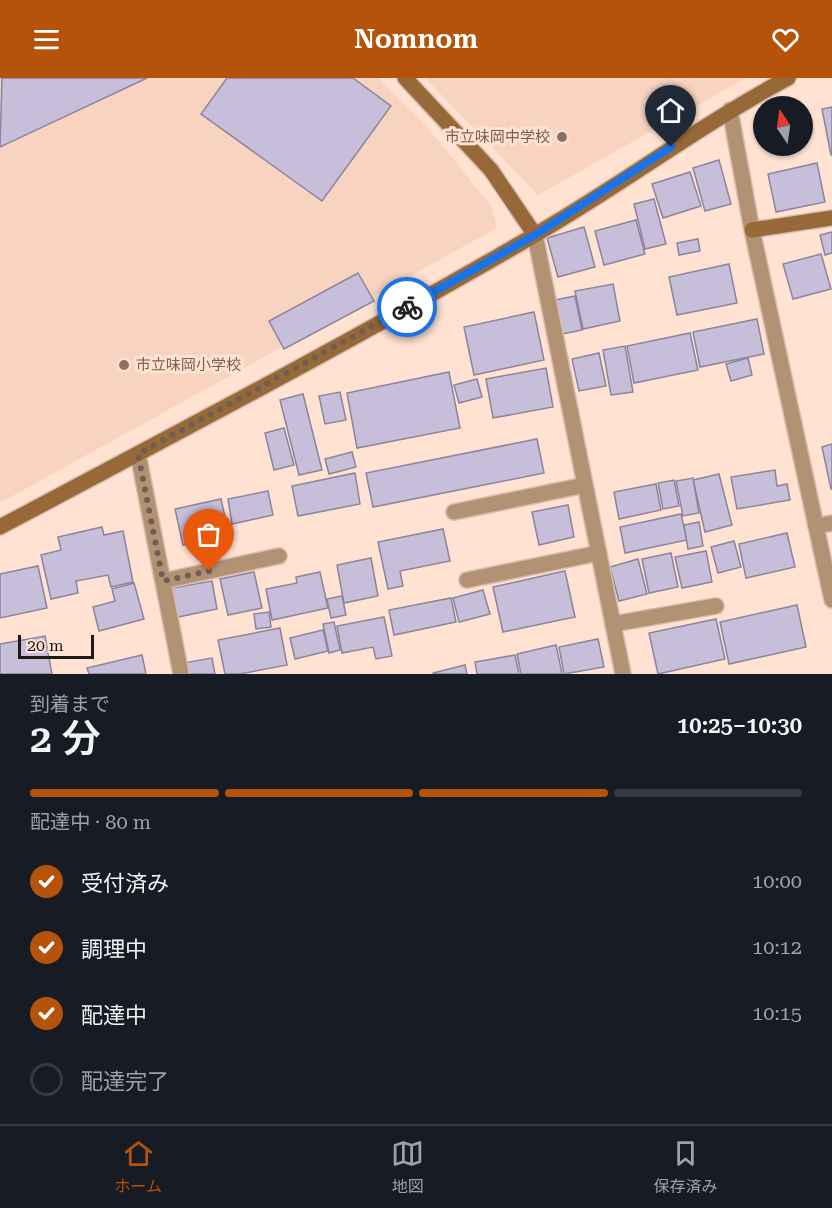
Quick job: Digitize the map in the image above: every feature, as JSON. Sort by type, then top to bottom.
[{"type":"street","points":[[405,78],[491,170],[535,235],[622,674]]},
{"type":"street","points":[[0,526],[302,366],[535,235],[729,110],[788,78]]},
{"type":"street","points":[[729,110],[752,230],[832,600]]},
{"type":"street","points":[[752,230],[832,218]]},
{"type":"street","points":[[138,454],[181,674]]},
{"type":"street","points":[[454,512],[585,485]]},
{"type":"street","points":[[816,526],[832,523]]},
{"type":"street","points":[[467,580],[599,554]]},
{"type":"street","points":[[163,581],[279,556]]},
{"type":"street","points":[[613,624],[716,606]]},
{"type":"shaded area","name":"市立味岡小学校","points":[[0,78],[378,78],[428,128],[492,207],[497,228],[0,503]]},
{"type":"shaded area","name":"市立味岡中学校","points":[[425,78],[746,78],[538,195]]},
{"type":"building","points":[[2,78],[147,78],[0,147]]},
{"type":"building","points":[[227,78],[353,78],[391,106],[322,201],[201,114]]},
{"type":"building","points":[[832,107],[832,155],[831,155],[822,109]]},
{"type":"building","points":[[719,160],[731,204],[705,211],[693,168]]},
{"type":"building","points":[[817,163],[825,202],[776,212],[768,174]]},
{"type":"building","points":[[690,172],[701,206],[663,218],[652,184]]},
{"type":"building","points":[[654,199],[666,244],[645,249],[634,204]]},
{"type":"building","points":[[636,220],[645,254],[604,265],[595,231]]},
{"type":"building","points":[[584,227],[595,267],[558,277],[547,238]]},
{"type":"building","points":[[832,232],[832,253],[825,255],[820,235]]},
{"type":"building","points":[[698,239],[700,251],[679,255],[677,243]]},
{"type":"building","points":[[821,254],[831,289],[793,299],[783,264]]},
{"type":"building","points":[[729,264],[737,303],[677,315],[669,277]]},
{"type":"building","points":[[358,273],[374,301],[284,349],[269,321]]},
{"type":"building","points":[[613,284],[620,321],[583,329],[575,291]]},
{"type":"building","points":[[575,296],[582,330],[562,334],[555,300]]},
{"type":"building","points":[[534,312],[544,360],[474,375],[464,327]]},
{"type":"building","points":[[757,319],[764,354],[700,367],[693,332]]},
{"type":"building","points":[[690,333],[698,370],[634,383],[627,346]]},
{"type":"building","points":[[625,346],[633,392],[611,395],[603,350]]},
{"type":"building","points":[[599,353],[606,386],[579,391],[572,359]]},
{"type":"building","points":[[748,358],[752,375],[731,381],[726,364]]},
{"type":"building","points":[[546,368],[553,407],[493,418],[486,379]]},
{"type":"building","points":[[449,372],[460,428],[357,448],[347,393]]},
{"type":"building","points":[[477,379],[482,397],[459,403],[454,385]]},
{"type":"building","points":[[340,392],[346,420],[325,424],[319,396]]},
{"type":"building","points":[[303,394],[322,470],[299,475],[280,400]]},
{"type":"building","points":[[284,428],[294,465],[274,470],[265,433]]},
{"type":"building","points":[[537,439],[544,473],[373,507],[366,473]]},
{"type":"building","points":[[832,444],[832,489],[831,489],[822,447]]},
{"type":"building","points":[[352,452],[356,467],[329,474],[325,459]]},
{"type":"building","points":[[775,470],[777,486],[787,484],[790,500],[737,509],[731,477]]},
{"type":"building","points":[[355,473],[360,504],[298,516],[292,486]]},
{"type":"building","points":[[719,474],[732,525],[705,532],[693,480]]},
{"type":"building","points":[[693,478],[699,513],[683,516],[676,481]]},
{"type":"building","points":[[674,480],[679,506],[663,509],[658,483]]},
{"type":"building","points":[[656,484],[661,510],[619,519],[614,492]]},
{"type":"building","points":[[268,491],[273,515],[232,524],[228,499]]},
{"type":"building","points":[[221,499],[229,535],[183,545],[175,509]]},
{"type":"building","points":[[568,505],[574,537],[539,545],[532,512]]},
{"type":"building","points":[[681,514],[687,540],[625,553],[620,527]]},
{"type":"building","points":[[699,522],[703,546],[688,549],[684,525]]},
{"type":"building","points":[[102,527],[104,535],[123,531],[133,582],[111,587],[108,575],[76,581],[78,593],[51,599],[41,555],[61,550],[58,537]]},
{"type":"building","points":[[443,529],[450,561],[400,571],[403,586],[388,589],[378,542]]},
{"type":"building","points":[[787,533],[795,567],[746,578],[739,544]]},
{"type":"building","points":[[734,541],[741,567],[718,573],[711,547]]},
{"type":"building","points":[[706,551],[712,582],[682,588],[675,557]]},
{"type":"building","points":[[671,553],[678,587],[649,593],[642,559]]},
{"type":"building","points":[[371,558],[378,596],[344,603],[337,565]]},
{"type":"building","points":[[638,559],[647,594],[619,601],[610,567]]},
{"type":"building","points":[[38,566],[47,608],[0,618],[0,574]]},
{"type":"building","points":[[565,571],[575,617],[503,632],[493,587]]},
{"type":"building","points":[[254,572],[262,608],[228,615],[220,579]]},
{"type":"building","points":[[320,572],[328,608],[272,620],[266,589],[297,583],[296,577]]},
{"type":"building","points":[[212,581],[217,609],[178,617],[172,588]]},
{"type":"building","points":[[134,583],[144,619],[99,631],[93,607],[115,601],[112,589]]},
{"type":"building","points":[[483,590],[490,614],[459,622],[453,598]]},
{"type":"building","points":[[342,596],[346,615],[331,618],[327,599]]},
{"type":"building","points":[[451,598],[456,622],[394,635],[389,610]]},
{"type":"building","points":[[797,605],[806,647],[729,664],[720,622]]},
{"type":"building","points":[[269,612],[271,627],[256,629],[254,614]]},
{"type":"building","points":[[384,617],[392,656],[376,659],[373,647],[342,653],[337,626]]},
{"type":"building","points":[[716,619],[725,659],[658,674],[649,633]]},
{"type":"building","points":[[334,622],[340,650],[329,653],[323,624]]},
{"type":"building","points":[[280,628],[287,665],[240,674],[225,674],[218,640]]},
{"type":"building","points":[[323,630],[328,651],[295,659],[290,638]]},
{"type":"building","points":[[45,636],[52,674],[0,674],[0,644]]},
{"type":"building","points":[[598,639],[604,667],[564,674],[559,647]]},
{"type":"building","points":[[556,645],[562,674],[521,674],[517,654]]},
{"type":"building","points":[[142,655],[146,674],[89,674],[87,668]]},
{"type":"building","points":[[515,655],[519,674],[477,674],[475,662]]},
{"type":"building","points":[[212,658],[215,674],[185,674],[183,663]]},
{"type":"building","points":[[465,665],[467,674],[433,674],[433,673]]},
{"type":"way so far","points":[[209,571],[163,581],[138,454],[407,307]]},
{"type":"place","name":"市立味岡中学校","points":[[562,137]]},
{"type":"place","name":"市立味岡小学校","points":[[124,365]]},
{"type":"route","points":[[407,307],[535,235],[671,147]]}]
